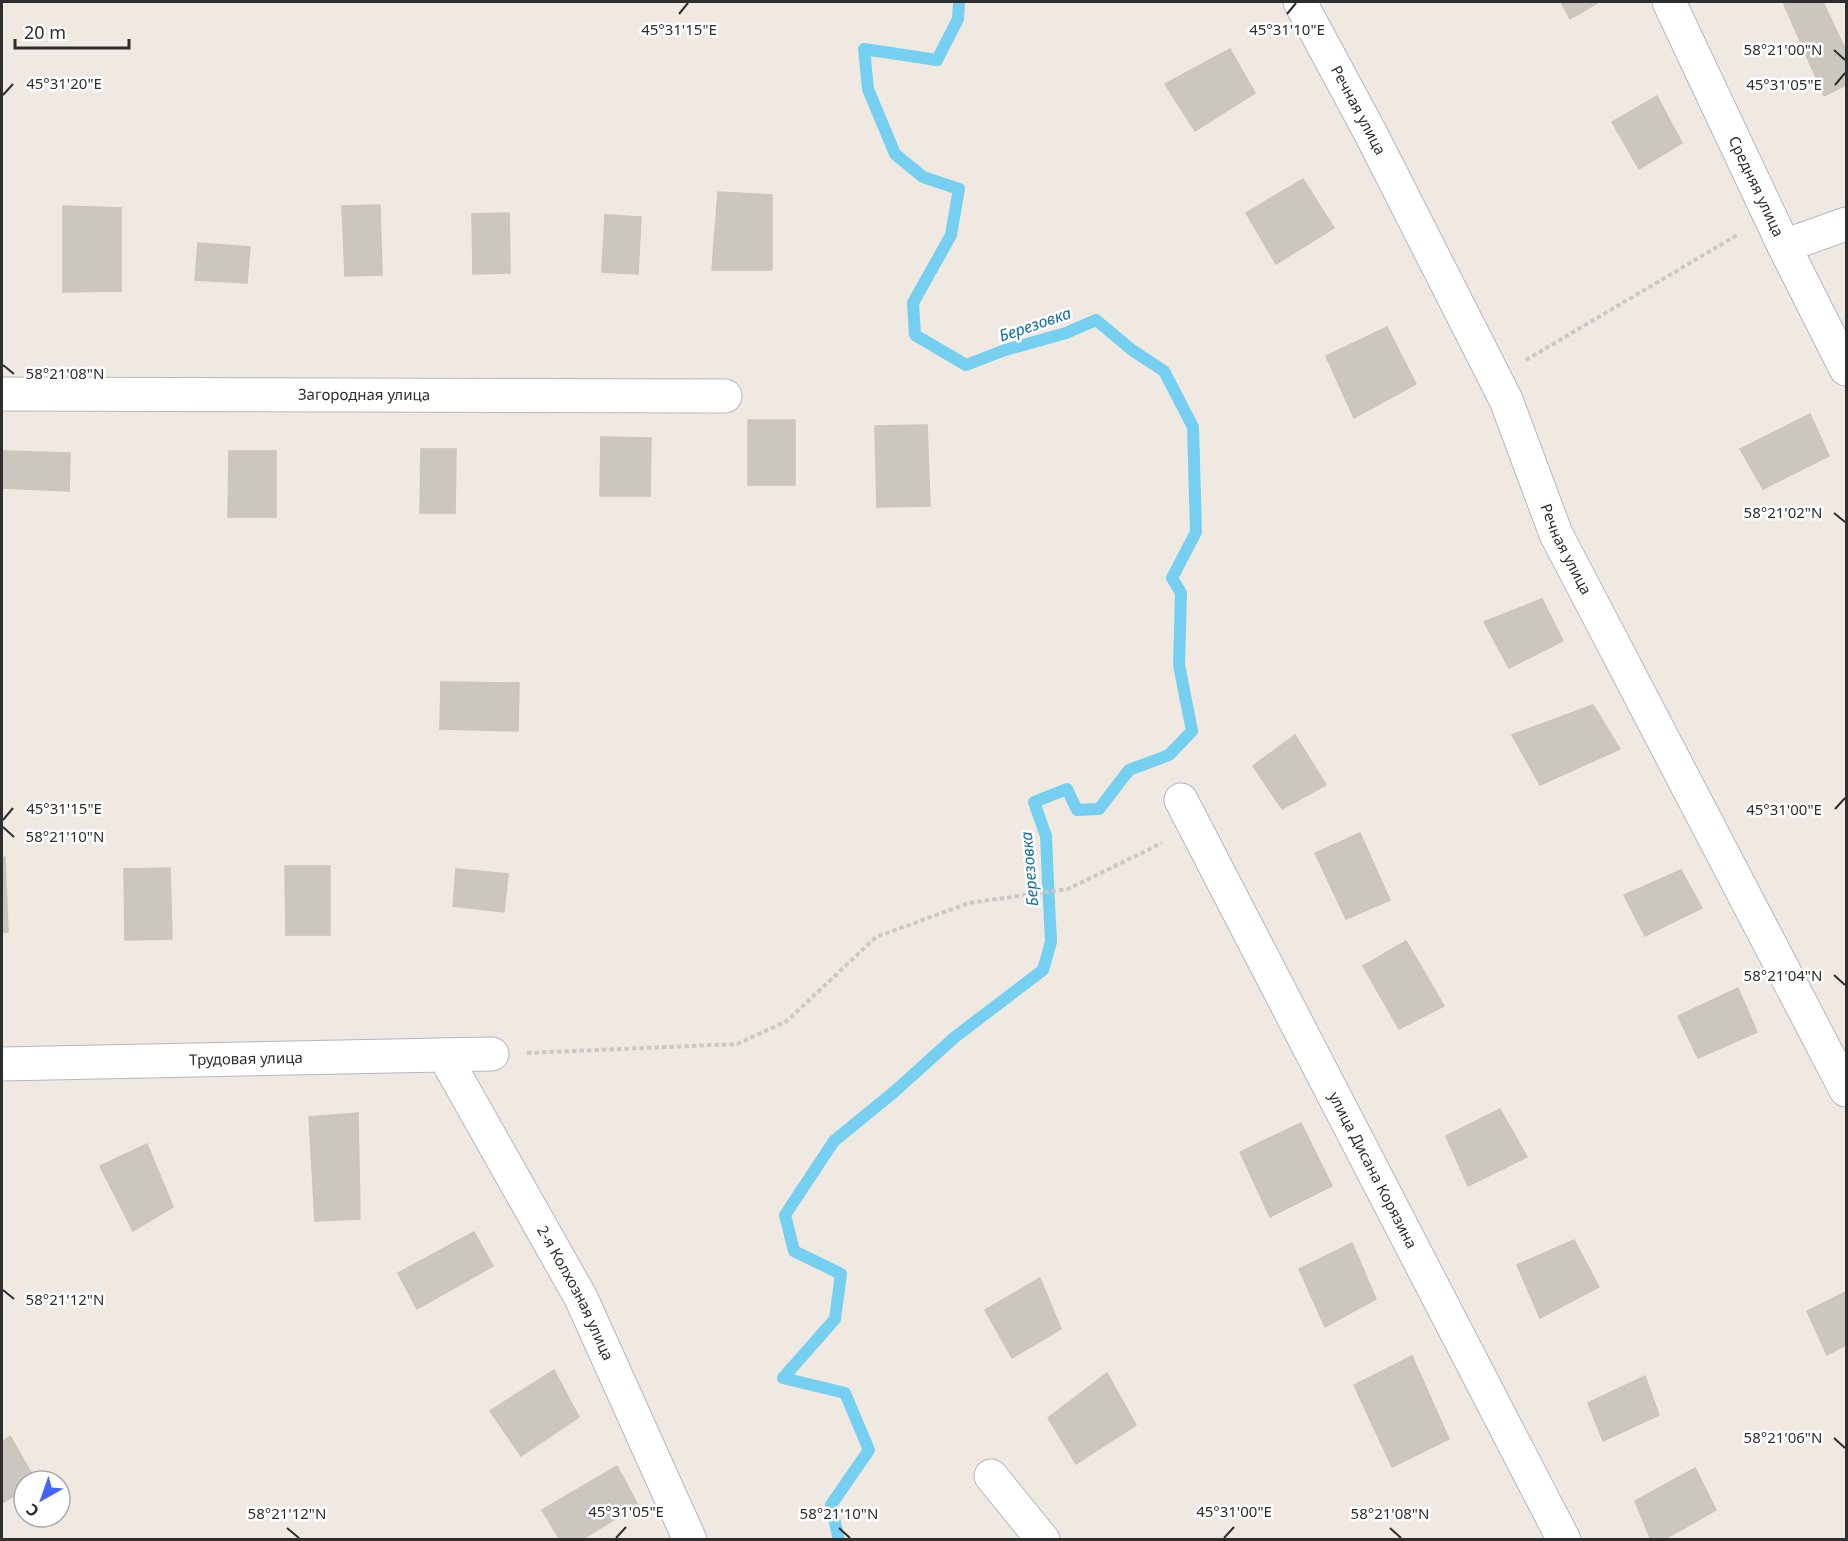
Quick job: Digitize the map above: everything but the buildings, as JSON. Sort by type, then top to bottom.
[{"type":"street","name":"Речная улица","points":[[1300,2],[1371,134],[1506,400],[1556,534],[1846,1090]]},
{"type":"street","name":"Средняя улица","points":[[1669,2],[1784,246],[1846,369]]},
{"type":"street","points":[[1784,246],[1846,224]]},
{"type":"street","name":"Загородная улица","points":[[2,394],[725,396]]},
{"type":"street","name":"улица Дисана Корязина","points":[[1188,814],[1564,1539]]},
{"type":"street","name":"Трудовая улица","points":[[2,1064],[492,1054]]},
{"type":"street","name":"2-я Колхозная улица","points":[[444,1055],[581,1298],[690,1539]]},
{"type":"street","points":[[991,1476],[1043,1539]]},
{"type":"path","points":[[1494,378],[1770,215]]},
{"type":"path","points":[[492,1054],[737,1044],[787,1021],[876,937],[969,903],[1068,889],[1188,814]]},
{"type":"waterway","name":"Березовка","points":[[839,1540],[831,1505],[869,1450],[845,1393],[783,1378],[835,1319],[841,1274],[794,1251],[785,1215],[834,1141],[894,1092],[955,1037],[1043,970],[1051,942],[1046,836],[1034,802],[1067,789],[1077,810],[1099,809],[1129,770],[1169,755],[1192,731],[1179,665],[1181,593],[1172,578],[1196,532],[1193,427],[1164,371],[1132,350],[1096,320],[1066,333],[1005,350],[966,365],[915,335],[913,303],[951,235],[959,189],[923,177],[895,154],[868,89],[864,49],[937,60],[958,19],[959,2]]}]
